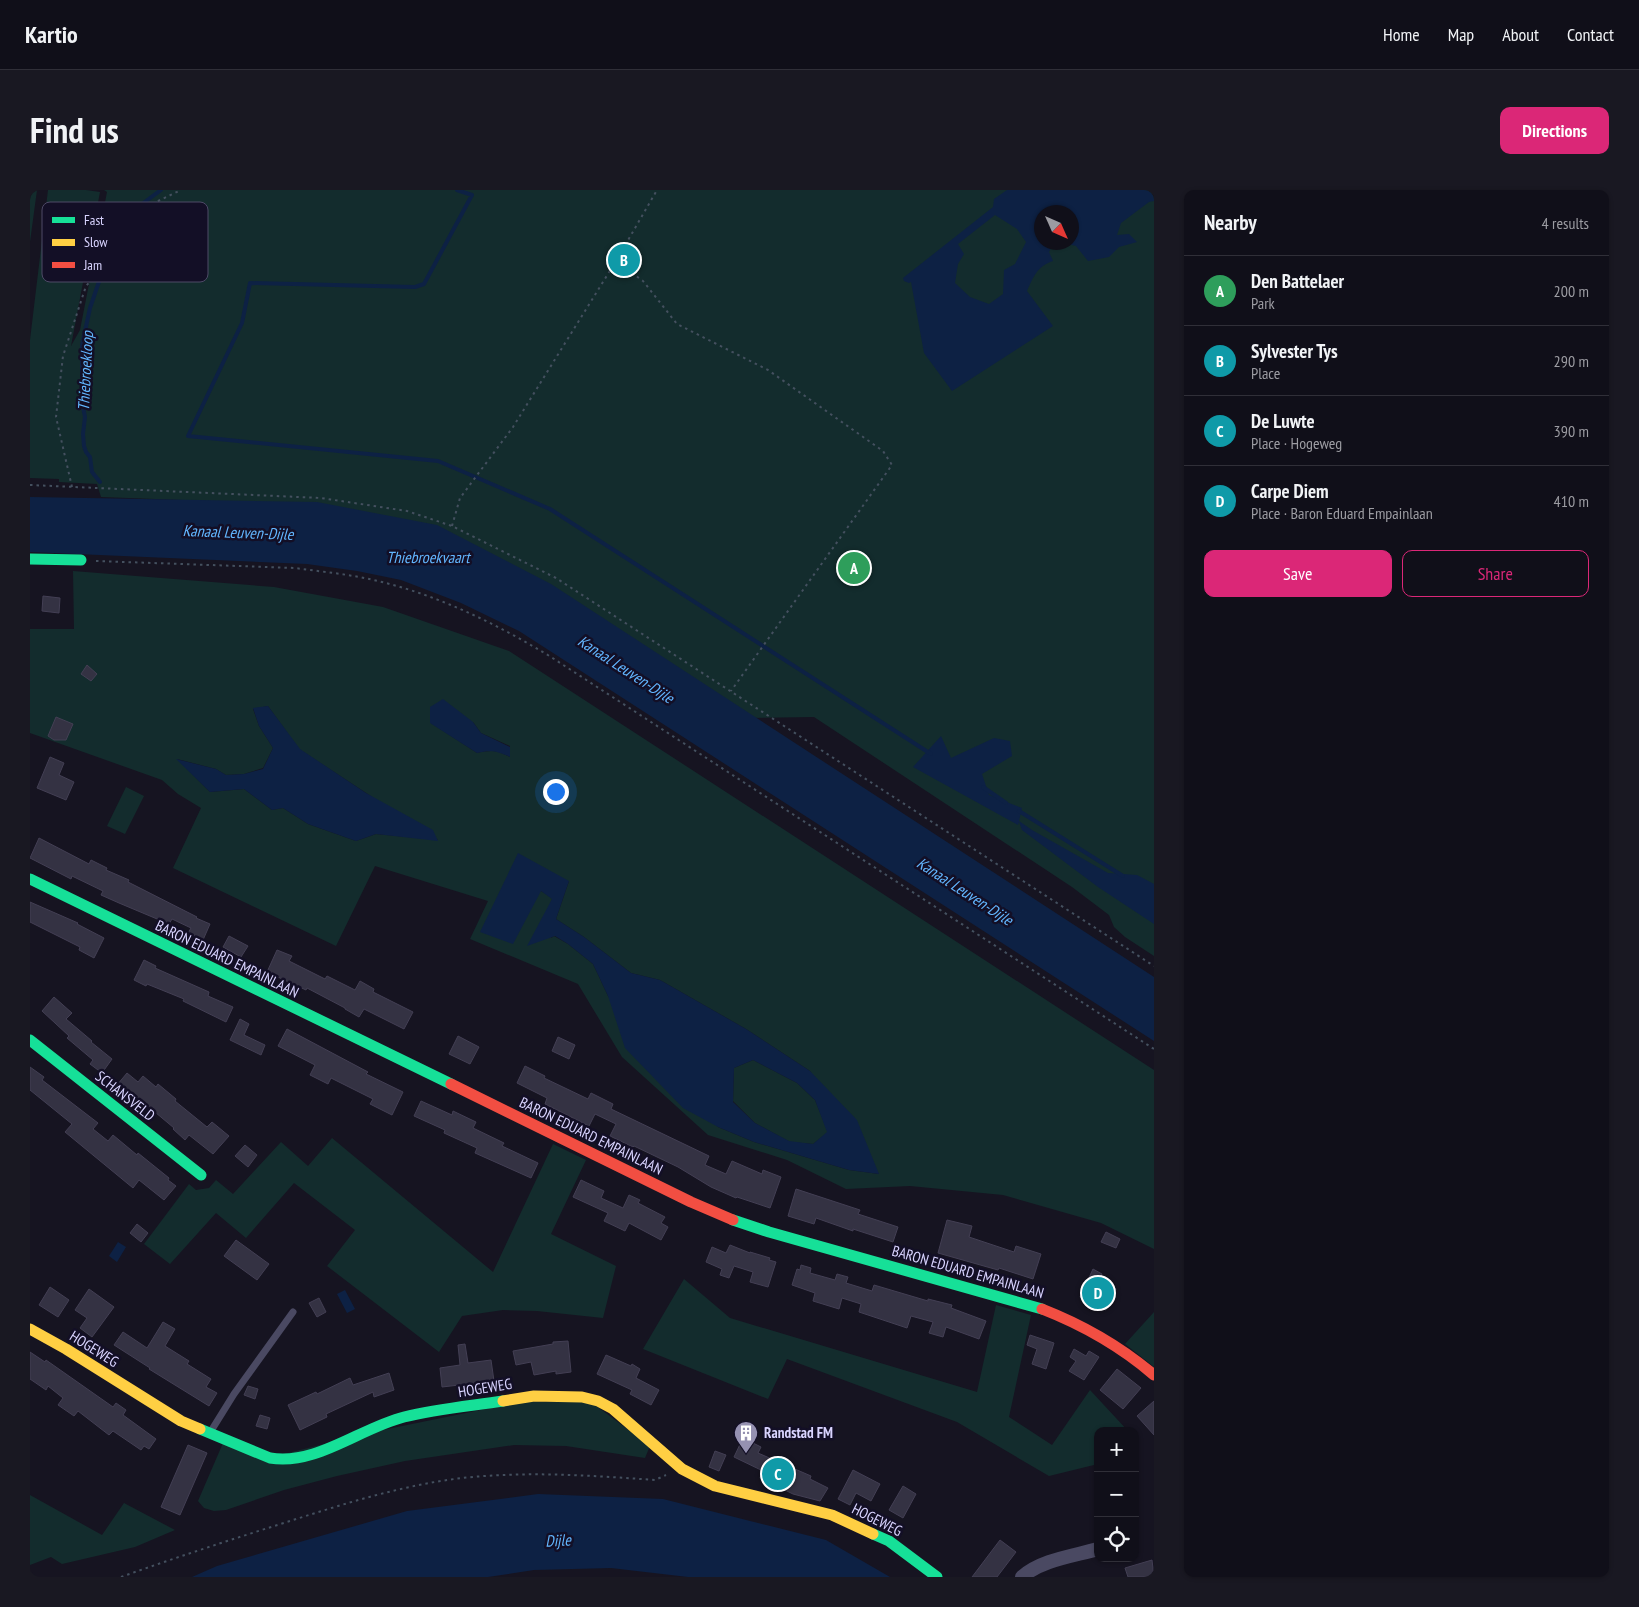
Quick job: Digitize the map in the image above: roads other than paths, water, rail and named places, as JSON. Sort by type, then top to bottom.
[{"type":"street","points":[[30,559],[81,560]]},
{"type":"street","name":"BARON EDUARD EMPAINLAAN","points":[[30,879],[691,1202],[733,1220],[769,1232],[1025,1302],[1056,1313],[1106,1338],[1127,1352],[1154,1375]]},
{"type":"street","name":"SCHANSVELD","points":[[30,1040],[201,1175]]},
{"type":"street","name":"HOGEWEG","points":[[30,1329],[66,1349],[181,1421],[270,1458],[292,1459],[314,1454],[371,1428],[404,1417],[534,1396],[582,1397],[598,1401],[613,1409],[682,1469],[724,1488],[832,1515],[888,1541],[937,1577]]},
{"type":"street","points":[[1022,1577],[1040,1565],[1094,1550]]},
{"type":"lane","points":[[210,1434],[234,1394],[293,1312]]},
{"type":"water","points":[[1007,190],[1154,190],[1154,201],[1149,202],[1121,223],[1117,235],[1129,234],[1137,242],[1119,247],[1109,257],[1088,261],[1079,250],[1079,205],[1034,205],[1034,250],[1050,250],[1053,261],[1039,269],[1027,291],[1053,326],[952,391],[924,353],[911,282],[904,281],[903,278],[993,207],[994,199]],"holes":[[[995,215],[1017,229],[1026,242],[1015,264],[1004,270],[1003,294],[989,304],[970,297],[955,283],[958,264],[964,254],[958,244]]]},
{"type":"water","name":"Thiebroekvaart","points":[[30,497],[317,502],[437,525],[551,584],[1154,977],[1154,1041],[519,631],[461,603],[401,580],[357,571],[307,564],[30,552]]},
{"type":"water","points":[[443,699],[473,722],[481,733],[510,747],[510,757],[494,752],[477,753],[430,723],[430,707]]},
{"type":"water","points":[[268,706],[300,749],[366,793],[433,830],[438,841],[376,834],[356,841],[308,824],[283,808],[272,810],[244,789],[210,792],[176,759],[216,769],[226,775],[244,774],[263,769],[273,748],[259,726],[253,708]]},
{"type":"water","points":[[941,736],[951,758],[994,738],[1010,741],[1012,756],[982,774],[989,795],[1022,808],[1019,821],[1108,873],[1137,875],[1154,884],[1154,924],[1098,887],[1022,830],[1019,822],[1018,825],[913,767]]},
{"type":"water","points":[[518,853],[569,881],[556,919],[584,937],[631,973],[660,980],[746,1029],[810,1071],[857,1120],[879,1174],[849,1170],[754,1142],[718,1127],[683,1108],[625,1048],[608,996],[593,964],[555,936],[527,946],[552,899],[541,891],[513,944],[480,932]],"holes":[[[753,1060],[797,1083],[815,1100],[827,1132],[813,1144],[789,1141],[755,1123],[733,1102],[734,1068]]]},
{"type":"water","points":[[118,1242],[126,1247],[117,1262],[109,1256]]},
{"type":"water","points":[[345,1290],[355,1309],[347,1313],[337,1294]]},
{"type":"water","name":"Dijle","points":[[538,1494],[663,1499],[826,1540],[890,1577],[688,1577],[611,1568],[534,1570],[488,1577],[192,1577],[217,1566],[407,1511]]},
{"type":"waterway","name":"Thiebroekloop","points":[[145,202],[161,190]]},
{"type":"waterway","points":[[457,190],[472,195],[424,284],[415,287],[250,283],[242,323],[188,436],[438,461],[550,509],[931,754]]},
{"type":"waterway","name":"Thiebroekloop","points":[[99,282],[90,308],[82,345],[82,402],[85,417],[84,446],[90,457],[92,472],[100,482]]},
{"type":"waterway","points":[[983,787],[1006,803]]},
{"type":"waterway","points":[[1019,811],[1123,876]]},
{"type":"place","name":"Sylvester Tys","points":[[624,260]]},
{"type":"place","name":"Den Battelaer","points":[[854,568]]},
{"type":"place","name":"Carpe Diem","points":[[1098,1293]]},
{"type":"place","name":"Randstad FM","points":[[746,1454]]},
{"type":"place","name":"De Luwte","points":[[778,1474]]},
{"type":"water label","name":"Kanaal Leuven-Dijle","points":[[238,532]]},
{"type":"water label","name":"Kanaal Leuven-Dijle","points":[[626,669]]},
{"type":"water label","name":"Kanaal Leuven-Dijle","points":[[965,891]]}]
